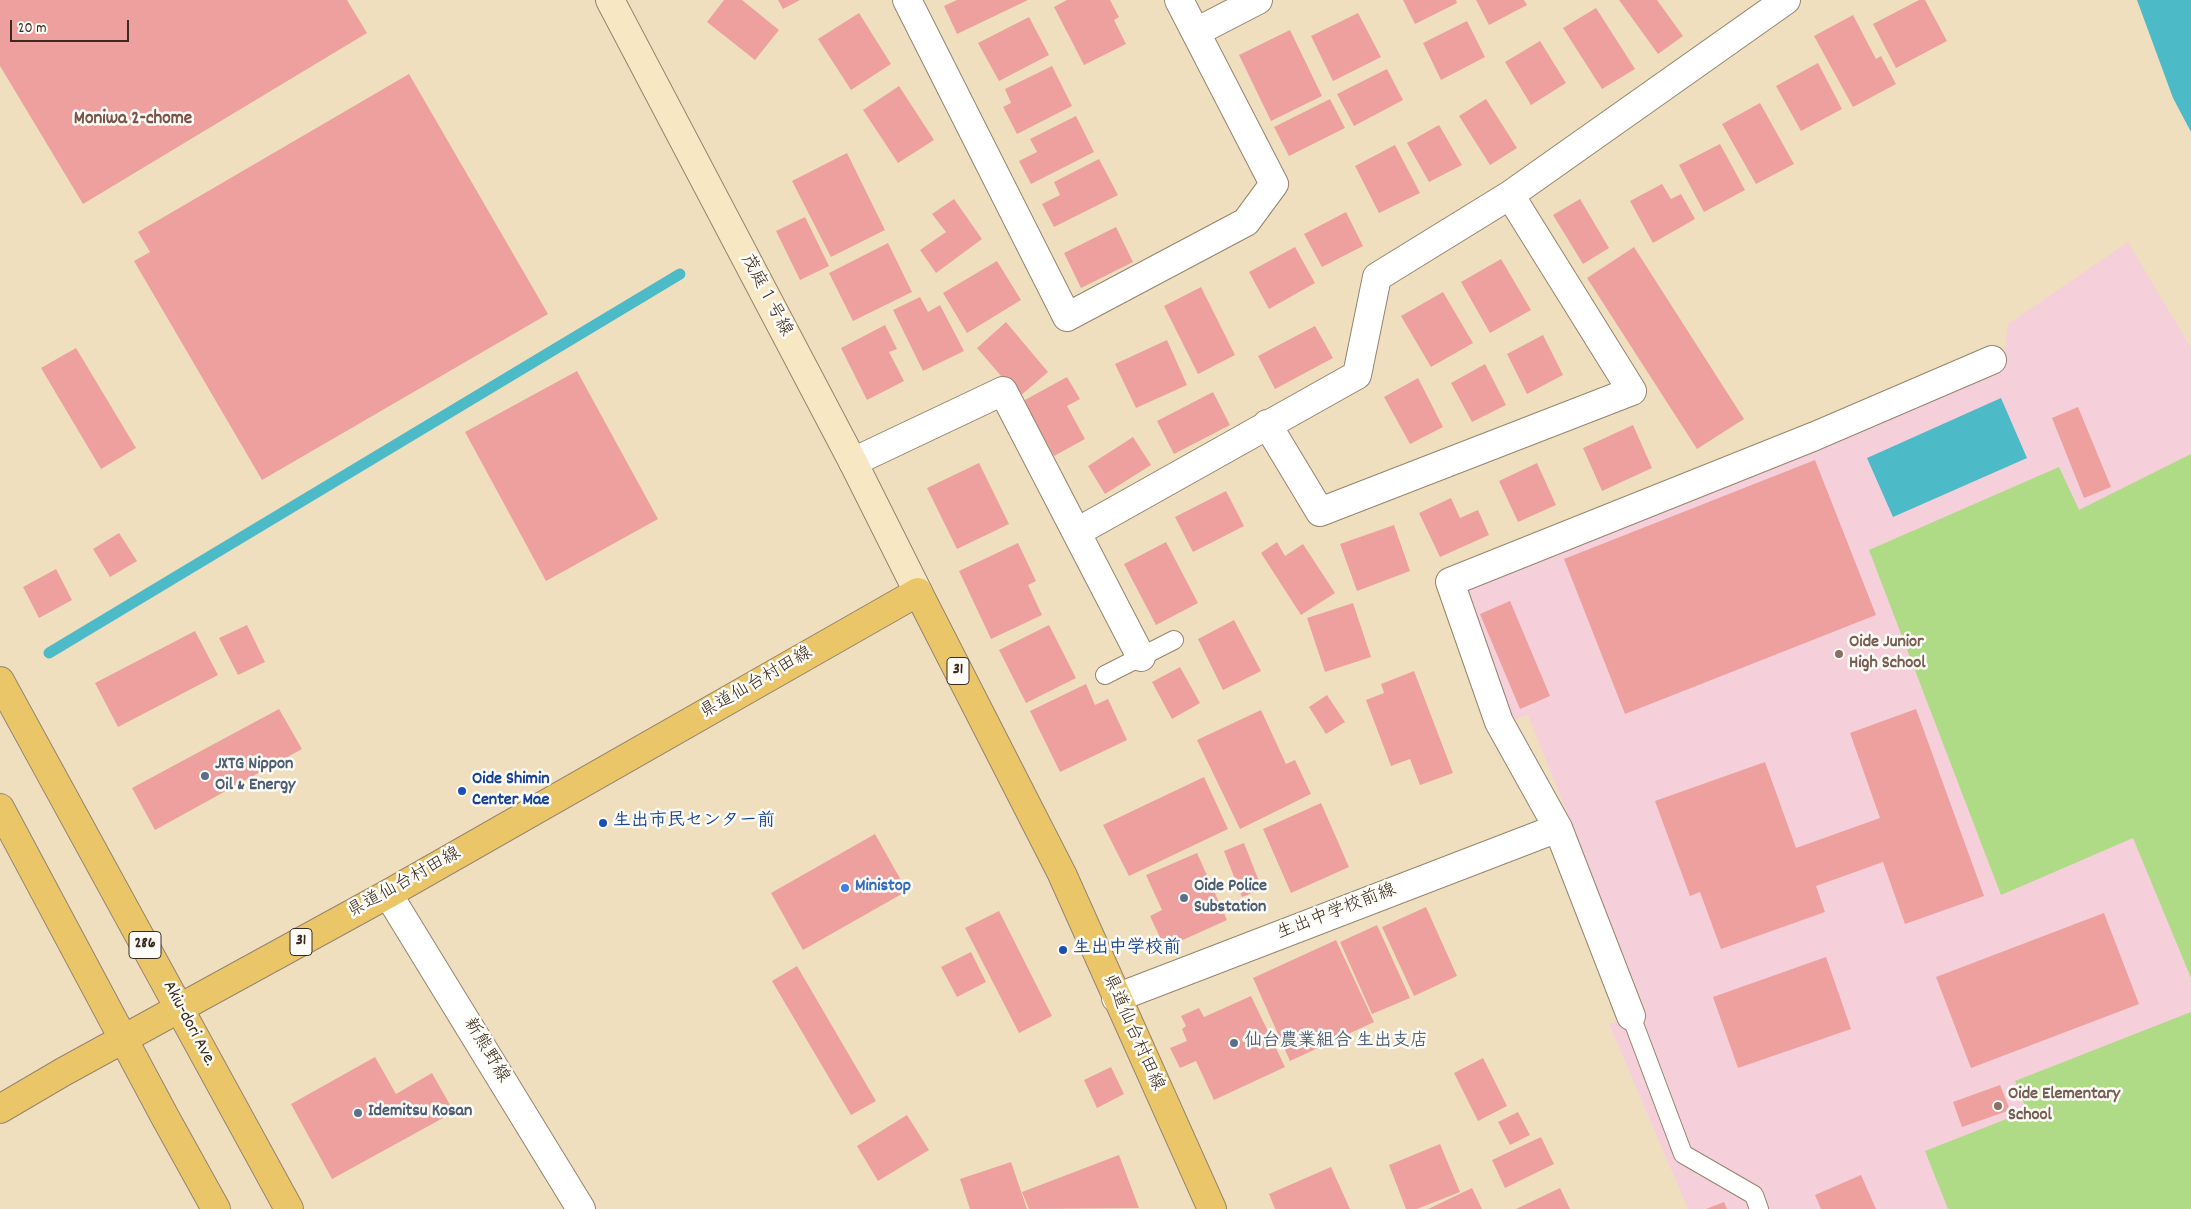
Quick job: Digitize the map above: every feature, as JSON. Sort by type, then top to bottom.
[{"type":"main road","name":"県道仙台村田線","points":[[0,1109],[123,1039],[388,894],[918,592],[1062,874],[1212,1209]]},
{"type":"main road","name":"Akiu-dori Ave.","points":[[0,681],[290,1209]]},
{"type":"main road","points":[[0,808],[216,1209]]},
{"type":"street","name":"茂庭１号線","points":[[610,0],[918,592]]},
{"type":"street","points":[[906,0],[1067,317],[1246,222],[1274,184],[1180,0]]},
{"type":"street","points":[[1196,32],[1258,0]]},
{"type":"street","points":[[1077,532],[1357,375],[1378,277],[1510,195],[1786,0]]},
{"type":"street","points":[[1268,424],[1320,512],[1632,391],[1510,195]]},
{"type":"street","points":[[1631,1016],[1558,828],[1499,722],[1450,582],[1815,436],[1992,360]]},
{"type":"street","points":[[852,462],[1003,391],[1141,657]]},
{"type":"street","name":"生出中学校前線","points":[[1116,998],[1558,828]]},
{"type":"street","name":"新熊野線","points":[[388,894],[581,1209]]},
{"type":"lane","points":[[1105,675],[1174,640]]},
{"type":"lane","points":[[1631,1016],[1683,1154],[1754,1195],[1759,1209]]},
{"type":"shaded area","name":"Oide Junior High School","points":[[2128,242],[2191,348],[2191,1209],[1688,1209],[1609,1024],[1646,1011],[1528,715],[1513,720],[1463,592],[2002,370],[2008,324]]},
{"type":"green space","points":[[2191,454],[2191,978],[2133,838],[2001,895],[1869,550],[2059,467],[2079,510]]},
{"type":"green space","points":[[2191,1012],[2191,1209],[1948,1209],[1925,1151],[2027,1111],[2015,1081]]},
{"type":"water","points":[[2137,0],[2191,0],[2191,132],[2173,98]]},
{"type":"water","points":[[2001,398],[2027,458],[1893,517],[1867,458]]},
{"type":"building","points":[[0,0],[347,0],[367,33],[83,204],[0,66]]},
{"type":"building","points":[[724,0],[742,0],[779,30],[755,60],[707,22]]},
{"type":"building","points":[[778,0],[800,0],[783,9]]},
{"type":"building","points":[[957,0],[1028,0],[957,34],[944,6]]},
{"type":"building","points":[[1067,0],[1110,0],[1119,17],[1114,20],[1126,44],[1084,65],[1054,7]]},
{"type":"building","points":[[1403,0],[1456,0],[1457,3],[1415,24]]},
{"type":"building","points":[[1476,0],[1524,0],[1527,5],[1489,25]]},
{"type":"building","points":[[1619,0],[1657,0],[1683,36],[1658,54]]},
{"type":"building","points":[[1919,0],[1925,0],[1947,41],[1896,68],[1873,24]]},
{"type":"building","points":[[1596,8],[1635,69],[1602,89],[1563,28]]},
{"type":"building","points":[[859,13],[891,64],[851,90],[818,39]]},
{"type":"building","points":[[1358,13],[1381,57],[1333,81],[1311,36]]},
{"type":"building","points":[[1853,15],[1876,59],[1881,56],[1896,84],[1853,107],[1814,36]]},
{"type":"building","points":[[1029,17],[1049,55],[999,81],[978,43]]},
{"type":"building","points":[[1467,21],[1485,57],[1441,80],[1423,43]]},
{"type":"building","points":[[1290,30],[1322,96],[1271,121],[1239,55]]},
{"type":"building","points":[[1540,41],[1566,83],[1531,105],[1505,62]]},
{"type":"building","points":[[1818,63],[1842,109],[1801,131],[1776,86]]},
{"type":"building","points":[[1052,66],[1072,106],[1017,134],[1003,107],[1011,103],[1005,89]]},
{"type":"building","points":[[1387,69],[1403,100],[1354,126],[1337,94]]},
{"type":"building","points":[[409,74],[548,314],[262,480],[134,261],[150,252],[138,232]]},
{"type":"building","points":[[899,86],[934,140],[898,163],[863,110]]},
{"type":"building","points":[[1330,99],[1345,128],[1289,156],[1274,127]]},
{"type":"building","points":[[1486,99],[1517,148],[1490,165],[1459,116]]},
{"type":"building","points":[[1760,103],[1794,164],[1756,184],[1722,124]]},
{"type":"building","points":[[1076,116],[1094,152],[1031,184],[1019,161],[1037,152],[1030,139]]},
{"type":"building","points":[[1439,125],[1462,165],[1429,182],[1407,143]]},
{"type":"building","points":[[1720,144],[1745,190],[1704,212],[1679,165]]},
{"type":"building","points":[[1395,145],[1420,193],[1379,213],[1355,166]]},
{"type":"building","points":[[847,153],[885,230],[831,257],[792,181]]},
{"type":"building","points":[[1099,159],[1118,195],[1054,227],[1042,204],[1060,195],[1054,182]]},
{"type":"building","points":[[1662,184],[1671,199],[1681,194],[1695,219],[1653,243],[1630,201]]},
{"type":"building","points":[[954,199],[982,239],[936,273],[920,250],[946,232],[932,214]]},
{"type":"building","points":[[1580,199],[1609,248],[1583,264],[1553,215]]},
{"type":"building","points":[[1346,212],[1363,246],[1322,267],[1304,234]]},
{"type":"building","points":[[805,217],[829,266],[800,280],[776,231]]},
{"type":"building","points":[[1116,227],[1133,262],[1081,288],[1064,253]]},
{"type":"building","points":[[888,243],[912,292],[853,321],[829,273]]},
{"type":"building","points":[[1295,247],[1315,283],[1269,309],[1249,272]]},
{"type":"building","points":[[1634,247],[1744,419],[1697,449],[1587,278]]},
{"type":"building","points":[[1501,259],[1531,310],[1490,333],[1461,282]]},
{"type":"building","points":[[997,261],[1021,300],[967,333],[943,293]]},
{"type":"building","points":[[1201,287],[1235,355],[1198,374],[1164,306]]},
{"type":"building","points":[[1443,292],[1473,343],[1431,367],[1401,316]]},
{"type":"building","points":[[920,297],[928,312],[940,305],[964,351],[923,371],[893,310]]},
{"type":"building","points":[[1006,322],[1048,372],[1019,397],[977,348]]},
{"type":"building","points":[[885,325],[897,349],[889,352],[904,381],[867,400],[841,348]]},
{"type":"building","points":[[1315,326],[1333,358],[1275,389],[1258,356]]},
{"type":"building","points":[[1543,335],[1563,375],[1527,394],[1507,354]]},
{"type":"building","points":[[1167,340],[1187,385],[1136,408],[1115,364]]},
{"type":"building","points":[[76,348],[136,448],[101,469],[41,368]]},
{"type":"building","points":[[1485,364],[1506,405],[1472,422],[1451,383]]},
{"type":"building","points":[[577,371],[658,519],[546,581],[465,432]]},
{"type":"building","points":[[1067,377],[1080,399],[1067,406],[1085,439],[1054,456],[1023,401]]},
{"type":"building","points":[[1418,378],[1443,427],[1410,444],[1384,397]]},
{"type":"building","points":[[1213,392],[1230,425],[1174,454],[1157,421]]},
{"type":"building","points":[[2078,407],[2111,487],[2084,498],[2052,418]]},
{"type":"building","points":[[1633,425],[1652,468],[1602,491],[1583,448]]},
{"type":"building","points":[[1133,437],[1151,465],[1105,494],[1088,466]]},
{"type":"building","points":[[1815,460],[1876,615],[1625,714],[1564,559]]},
{"type":"building","points":[[979,463],[1009,524],[957,549],[927,488]]},
{"type":"building","points":[[1537,463],[1556,505],[1518,522],[1499,481]]},
{"type":"building","points":[[1226,491],[1244,526],[1193,552],[1175,517]]},
{"type":"building","points":[[1451,498],[1460,518],[1478,510],[1489,535],[1440,557],[1419,513]]},
{"type":"building","points":[[1394,525],[1410,571],[1357,591],[1340,544]]},
{"type":"building","points":[[119,533],[137,561],[110,577],[93,549]]},
{"type":"building","points":[[1166,542],[1198,603],[1156,625],[1124,564]]},
{"type":"building","points":[[1277,542],[1285,556],[1303,544],[1335,593],[1301,615],[1261,553]]},
{"type":"building","points":[[1018,543],[1036,581],[1028,585],[1042,615],[991,639],[959,571]]},
{"type":"building","points":[[56,569],[72,600],[39,618],[23,587]]},
{"type":"building","points":[[1510,601],[1550,696],[1520,709],[1480,614]]},
{"type":"building","points":[[1353,603],[1371,657],[1325,672],[1307,618]]},
{"type":"building","points":[[1234,620],[1261,671],[1223,690],[1198,639]]},
{"type":"building","points":[[247,625],[265,662],[238,675],[219,638]]},
{"type":"building","points":[[1049,625],[1076,678],[1026,703],[999,650]]},
{"type":"building","points":[[195,631],[218,675],[118,727],[95,683]]},
{"type":"building","points":[[1180,667],[1200,703],[1172,719],[1152,682]]},
{"type":"building","points":[[1414,671],[1453,773],[1420,785],[1410,759],[1391,766],[1366,700],[1384,693],[1381,684]]},
{"type":"building","points":[[1086,684],[1095,705],[1108,699],[1127,740],[1060,772],[1030,711]]},
{"type":"building","points":[[1327,695],[1345,722],[1326,734],[1309,707]]},
{"type":"building","points":[[279,709],[302,749],[155,830],[132,788]]},
{"type":"building","points":[[1916,709],[1984,896],[1905,924],[1883,862],[1816,886],[1825,912],[1721,949],[1700,892],[1690,896],[1655,801],[1765,762],[1796,848],[1880,818],[1850,733]]},
{"type":"building","points":[[1261,710],[1286,764],[1295,760],[1311,794],[1240,829],[1197,740]]},
{"type":"building","points":[[1204,777],[1228,829],[1129,876],[1103,825]]},
{"type":"building","points":[[1321,803],[1349,867],[1291,893],[1263,829]]},
{"type":"building","points":[[875,834],[907,891],[803,950],[771,893]]},
{"type":"building","points":[[1244,843],[1262,889],[1242,897],[1224,851]]},
{"type":"building","points":[[1197,853],[1227,920],[1165,948],[1150,916],[1162,910],[1146,875]]},
{"type":"building","points":[[1426,907],[1457,976],[1414,996],[1382,927]]},
{"type":"building","points":[[999,911],[1052,1016],[1019,1033],[965,928]]},
{"type":"building","points":[[2104,913],[2139,1004],[1971,1068],[1936,977]]},
{"type":"building","points":[[1377,925],[1410,998],[1372,1014],[1340,942]]},
{"type":"building","points":[[1336,940],[1374,1022],[1290,1061],[1253,978]]},
{"type":"building","points":[[971,952],[986,982],[957,997],[941,967]]},
{"type":"building","points":[[1826,957],[1851,1029],[1738,1068],[1713,997]]},
{"type":"building","points":[[797,966],[876,1101],[851,1115],[772,981]]},
{"type":"building","points":[[1251,996],[1285,1067],[1214,1100],[1196,1061],[1180,1068],[1170,1048],[1187,1041],[1182,1029],[1186,1026],[1181,1016],[1199,1008],[1204,1017]]},
{"type":"building","points":[[375,1057],[396,1094],[432,1073],[454,1112],[332,1179],[291,1104]]},
{"type":"building","points":[[1483,1058],[1507,1106],[1478,1121],[1454,1073]]},
{"type":"building","points":[[1111,1067],[1124,1094],[1097,1108],[1084,1080]]},
{"type":"building","points":[[2000,1085],[2010,1110],[1962,1127],[1953,1102]]},
{"type":"building","points":[[1518,1112],[1530,1135],[1510,1145],[1498,1122]]},
{"type":"building","points":[[907,1115],[929,1150],[878,1181],[857,1146]]},
{"type":"building","points":[[1541,1137],[1554,1164],[1505,1188],[1492,1160]]},
{"type":"building","points":[[1440,1144],[1460,1192],[1417,1209],[1406,1209],[1389,1165]]},
{"type":"building","points":[[1119,1155],[1139,1208],[1029,1209],[1022,1192]]},
{"type":"building","points":[[1011,1162],[1027,1209],[970,1209],[960,1179]]},
{"type":"building","points":[[1331,1167],[1350,1209],[1275,1209],[1269,1194]]},
{"type":"building","points":[[1861,1175],[1876,1209],[1821,1209],[1815,1195]]},
{"type":"building","points":[[1472,1188],[1482,1209],[1428,1209]]},
{"type":"building","points":[[1560,1188],[1570,1209],[1516,1209]]},
{"type":"building","points":[[1724,1202],[1727,1209],[1706,1209]]},
{"type":"waterway","points":[[49,653],[680,274]]},
{"type":"place","name":"Oide Junior High School","points":[[1839,654]]},
{"type":"place","name":"JXTG Nippon Oil & Energy","points":[[205,776]]},
{"type":"place","name":"Oide Shimin Center Mae","points":[[462,791]]},
{"type":"place","name":"生出市民センター前","points":[[603,823]]},
{"type":"place","name":"Ministop","points":[[845,888]]},
{"type":"place","name":"Oide Police Substation","points":[[1184,898]]},
{"type":"place","name":"生出中学校前","points":[[1063,950]]},
{"type":"place","name":"仙台農業組合 生出支店","points":[[1234,1043]]},
{"type":"place","name":"Oide Elementary School","points":[[1998,1106]]},
{"type":"place","name":"Idemitsu Kosan","points":[[358,1113]]},
{"type":"district","name":"Moniwa 2-chome","points":[[133,120]]}]
